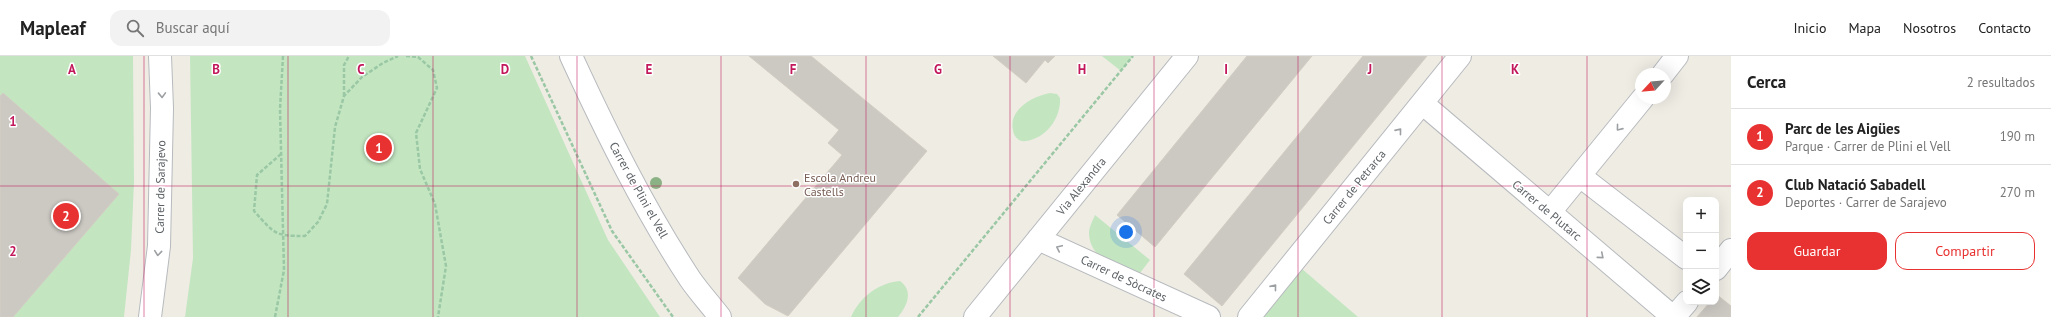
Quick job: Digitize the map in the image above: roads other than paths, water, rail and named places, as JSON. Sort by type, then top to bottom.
[{"type":"street","name":"Carrer de Sarajevo","points":[[150,317],[159,246],[162,108],[160,56]]},
{"type":"street","name":"Carrer de Plini el Vell","points":[[571,56],[601,121],[659,228],[691,280],[720,317]]},
{"type":"street","name":"Via Alexandra","points":[[975,317],[1187,56]]},
{"type":"street","name":"Carrer de Petrarca","points":[[1249,317],[1460,56]]},
{"type":"street","points":[[1668,68],[1677,56]]},
{"type":"street","name":"Carrer de Plutarc","points":[[1422,103],[1674,317]]},
{"type":"street","points":[[1550,212],[1638,104]]},
{"type":"street","points":[[1580,176],[1683,256]]},
{"type":"street","name":"Carrer de Sòcrates","points":[[1038,239],[1209,317]]},
{"type":"street","points":[[1719,265],[1731,250]]},
{"type":"street","points":[[1719,271],[1731,281]]},
{"type":"street","points":[[1674,317],[1684,305]]},
{"type":"place","name":"Parc de les Aigües","points":[[379,148]]},
{"type":"place","name":"Escola Andreu Castells","points":[[796,184]]},
{"type":"place","name":"Club Natació Sabadell","points":[[66,216]]}]
